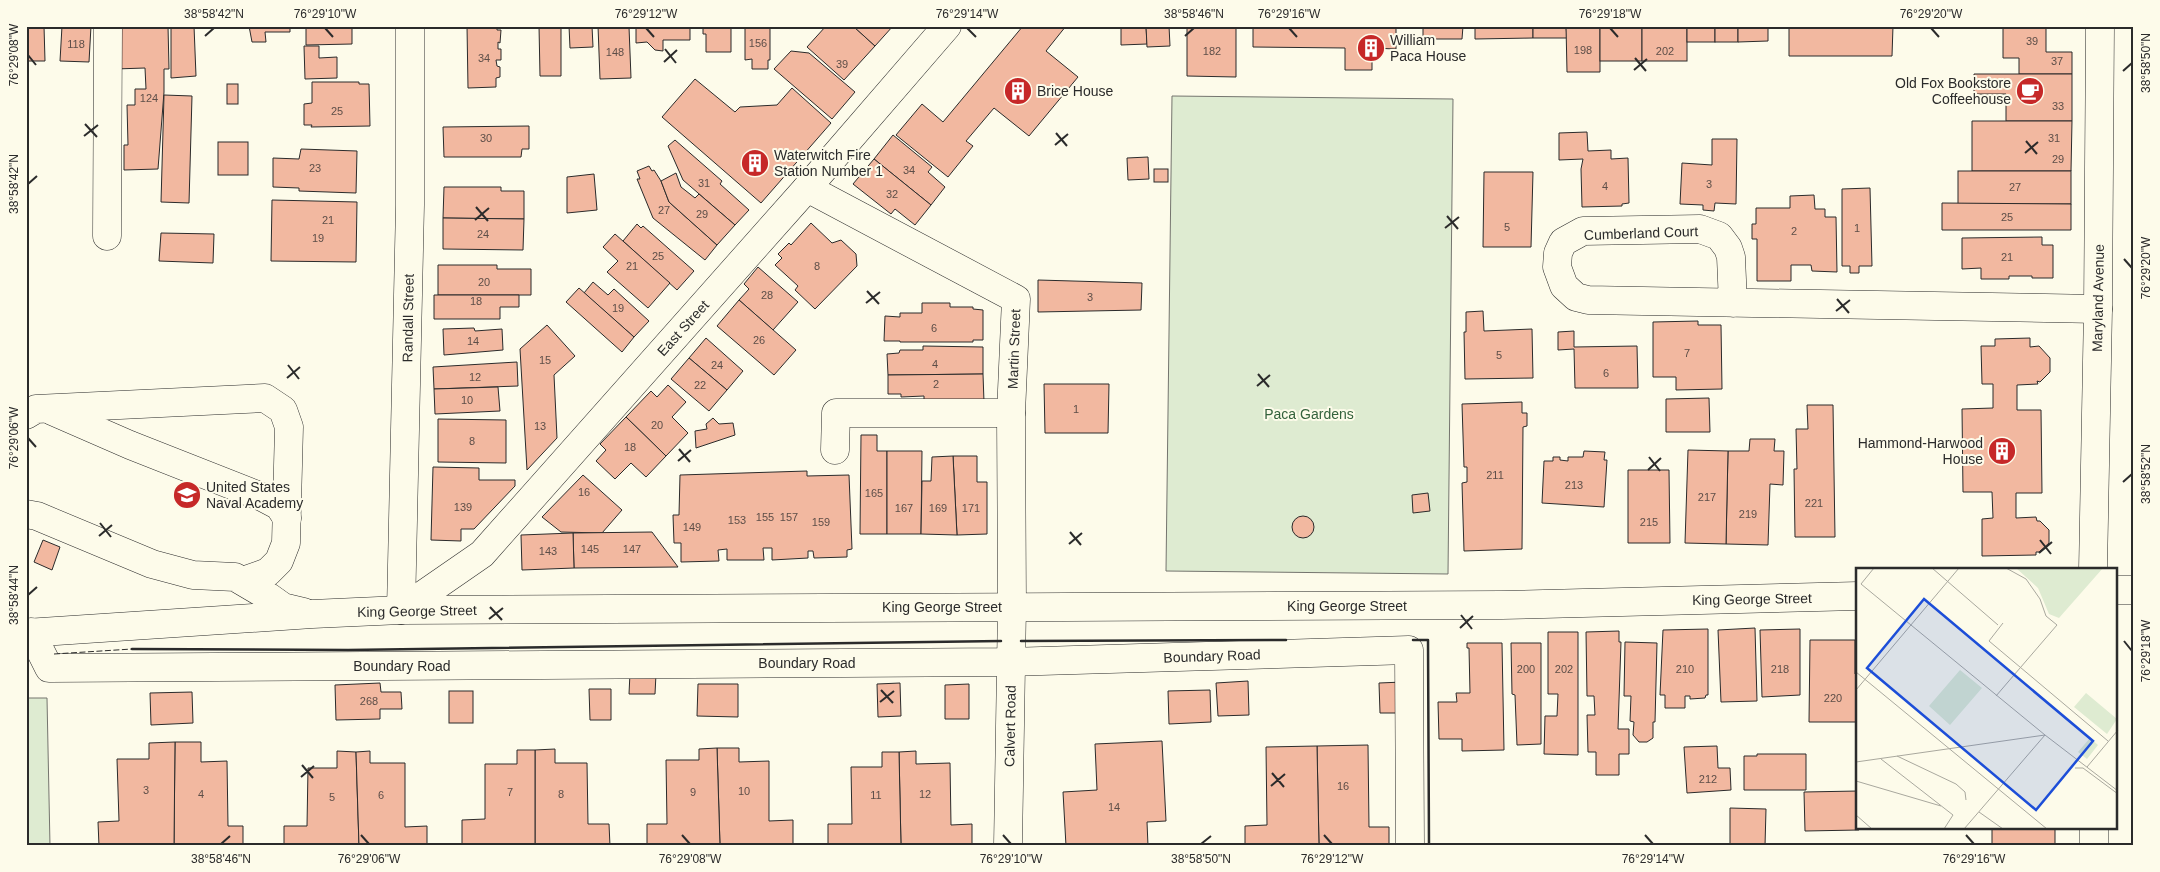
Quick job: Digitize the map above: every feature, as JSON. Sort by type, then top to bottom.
[{"type":"street","points":[[107,236],[108,26]]},
{"type":"street","name":"Randall Street","points":[[401,610],[410,214],[410,26]]},
{"type":"street","name":"East Street","points":[[401,610],[482,554],[807,188],[947,26]]},
{"type":"street","name":"Maryland Avenue","points":[[2093,568],[2098,309],[2100,26]]},
{"type":"street","name":"Martin Street","points":[[807,188],[1016,299],[1011,412],[1012,606]]},
{"type":"street","name":"Cumberland Court","points":[[1733,302],[1731,257],[1728,248],[1719,236],[1700,229],[1583,231],[1563,242],[1558,253],[1557,267],[1564,286],[1576,297],[1588,300],[2098,309]]},
{"type":"street","points":[[36,412],[265,398],[283,410],[290,428],[286,543],[279,561],[268,572],[242,581]]},
{"type":"street","points":[[36,412],[130,445],[262,496],[279,506],[287,518]]},
{"type":"street","points":[[835,450],[836,413],[1011,412]]},
{"type":"street","points":[[30,509],[152,564],[193,575],[235,577],[282,607],[312,614]]},
{"type":"street","points":[[2118,590],[2134,590]]},
{"type":"street","name":"King George Street","points":[[29,632],[401,610],[1502,605],[1856,596]]},
{"type":"street","name":"Calvert Road","points":[[1008,846],[1012,606]]},
{"type":"street","name":"Boundary Road","points":[[29,632],[49,668],[1011,662],[1409,650],[1410,846]]},
{"type":"street","points":[[2094,830],[2094,846]]},
{"type":"green space","name":"Paca Gardens","points":[[1172,96],[1453,99],[1448,574],[1166,571]]},
{"type":"green space","points":[[26,698],[47,698],[50,846],[26,846]]},
{"type":"building","points":[[26,26],[44,26],[45,61],[26,61]]},
{"type":"building","points":[[62,26],[91,26],[89,62],[60,61]]},
{"type":"building","points":[[115,26],[168,26],[169,69],[164,69],[158,169],[124,170],[124,145],[128,145],[127,105],[135,105],[135,89],[146,89],[145,68],[115,69]]},
{"type":"building","points":[[171,26],[194,26],[196,76],[171,78]]},
{"type":"building","points":[[249,26],[290,26],[290,32],[265,32],[266,42],[252,42]]},
{"type":"building","points":[[306,26],[352,26],[352,44],[306,45]]},
{"type":"building","points":[[467,26],[497,26],[497,30],[501,30],[498,49],[501,49],[501,60],[496,60],[497,66],[500,67],[500,77],[496,78],[496,87],[468,88]]},
{"type":"building","points":[[539,26],[561,26],[561,76],[540,76]]},
{"type":"building","points":[[569,26],[592,26],[593,47],[570,48]]},
{"type":"building","points":[[598,26],[631,26],[629,27],[631,78],[600,79]]},
{"type":"building","points":[[636,26],[690,26],[690,40],[663,40],[663,51],[655,50],[647,42],[636,43]]},
{"type":"building","points":[[703,26],[731,26],[731,52],[706,52],[706,34],[703,34]]},
{"type":"building","points":[[745,26],[770,26],[770,60],[768,60],[768,69],[752,69],[752,59],[745,60]]},
{"type":"building","points":[[826,26],[853,26],[875,46],[844,80],[807,47]]},
{"type":"building","points":[[853,26],[893,26],[875,46]]},
{"type":"building","name":"Brice House","points":[[1023,26],[1066,26],[1046,51],[1078,77],[1029,136],[994,108],[966,141],[973,146],[948,177],[896,135],[922,104],[943,122]]},
{"type":"building","points":[[1121,26],[1146,26],[1147,44],[1121,45]]},
{"type":"building","points":[[1146,26],[1169,26],[1170,46],[1147,47]]},
{"type":"building","points":[[1187,26],[1236,26],[1236,77],[1187,76]]},
{"type":"building","name":"William Paca House","points":[[1253,26],[1396,26],[1396,49],[1372,48],[1372,70],[1345,70],[1345,48],[1253,47]]},
{"type":"building","points":[[1423,26],[1463,26],[1462,39],[1423,39]]},
{"type":"building","points":[[1475,26],[1533,26],[1533,38],[1475,39]]},
{"type":"building","points":[[1533,26],[1566,26],[1567,38],[1533,38]]},
{"type":"building","points":[[1566,26],[1600,26],[1600,72],[1567,72]]},
{"type":"building","points":[[1600,26],[1642,26],[1642,61],[1600,61]]},
{"type":"building","points":[[1642,26],[1687,26],[1687,61],[1642,61]]},
{"type":"building","points":[[1687,26],[1715,26],[1715,42],[1687,42]]},
{"type":"building","points":[[1715,26],[1738,26],[1738,42],[1715,42]]},
{"type":"building","points":[[1738,26],[1768,26],[1768,41],[1738,42]]},
{"type":"building","points":[[1789,26],[1893,26],[1892,56],[1789,56]]},
{"type":"building","points":[[1949,26],[2075,26],[2075,27],[1949,28]]},
{"type":"building","points":[[2003,27],[2046,28],[2046,52],[2072,52],[2072,74],[2019,74],[2019,58],[2003,58]]},
{"type":"building","points":[[304,46],[319,46],[319,58],[337,57],[337,78],[305,79]]},
{"type":"building","points":[[791,51],[809,53],[855,92],[832,119],[774,69]]},
{"type":"building","points":[[1974,74],[2072,74],[2072,121],[2006,121],[2006,94],[1974,94]]},
{"type":"building","name":"Waterwitch Fire Station Number 1","points":[[695,79],[735,112],[740,107],[777,105],[792,88],[831,123],[761,203],[662,117]]},
{"type":"building","points":[[312,82],[359,82],[359,84],[369,84],[370,126],[311,127],[312,125],[304,125],[304,104],[312,103]]},
{"type":"building","points":[[227,84],[238,84],[238,104],[227,104]]},
{"type":"building","points":[[164,95],[192,96],[189,203],[161,202]]},
{"type":"building","points":[[1972,121],[2072,121],[2071,171],[1972,171]]},
{"type":"building","points":[[529,126],[529,149],[522,149],[521,157],[444,157],[443,127]]},
{"type":"building","points":[[1587,132],[1588,151],[1611,150],[1611,159],[1628,158],[1629,203],[1622,204],[1622,206],[1582,207],[1581,169],[1583,159],[1559,160],[1559,133]]},
{"type":"building","points":[[893,135],[932,167],[928,172],[945,187],[931,205],[874,159]]},
{"type":"building","points":[[1712,139],[1737,139],[1736,204],[1715,203],[1714,211],[1703,210],[1703,205],[1680,204],[1682,163],[1712,165]]},
{"type":"building","points":[[675,140],[722,181],[720,184],[749,210],[735,225],[683,180],[668,146]]},
{"type":"building","points":[[218,142],[248,142],[248,175],[218,175]]},
{"type":"building","points":[[301,149],[357,151],[356,193],[299,191],[299,188],[273,187],[273,158],[299,159]]},
{"type":"building","points":[[1148,157],[1149,179],[1128,180],[1127,158]]},
{"type":"building","points":[[874,159],[931,205],[915,225],[895,209],[891,214],[853,184]]},
{"type":"building","points":[[649,166],[661,181],[669,202],[717,245],[705,260],[653,218],[637,179],[640,179],[637,171]]},
{"type":"building","points":[[1154,169],[1168,169],[1168,182],[1154,182]]},
{"type":"building","points":[[1958,171],[2071,171],[2071,204],[1958,204]]},
{"type":"building","points":[[1484,172],[1533,172],[1531,247],[1483,247]]},
{"type":"building","points":[[676,173],[681,187],[695,198],[699,194],[735,225],[717,245],[669,202],[661,181]]},
{"type":"building","points":[[594,174],[597,210],[567,213],[567,177]]},
{"type":"building","points":[[444,187],[501,187],[501,191],[524,191],[524,219],[443,218]]},
{"type":"building","points":[[1870,188],[1872,266],[1859,266],[1859,273],[1850,273],[1850,266],[1842,266],[1842,189]]},
{"type":"building","points":[[1814,195],[1815,209],[1825,209],[1825,217],[1836,217],[1837,272],[1812,271],[1811,265],[1791,265],[1791,281],[1757,281],[1757,239],[1752,239],[1752,224],[1756,224],[1756,208],[1790,208],[1790,196]]},
{"type":"building","points":[[272,200],[357,202],[356,262],[271,261]]},
{"type":"building","points":[[1942,203],[2071,204],[2071,230],[1942,230]]},
{"type":"building","points":[[443,218],[524,219],[523,250],[443,249]]},
{"type":"building","points":[[811,223],[832,243],[841,240],[856,254],[857,266],[815,309],[795,290],[798,286],[775,265],[782,258],[778,254],[789,243],[791,245]]},
{"type":"building","points":[[637,224],[641,228],[643,226],[694,271],[677,290],[623,241]]},
{"type":"building","points":[[161,233],[214,234],[213,263],[159,261]]},
{"type":"building","points":[[615,234],[670,283],[648,308],[607,272],[618,261],[603,247]]},
{"type":"building","points":[[2042,237],[2042,245],[2053,245],[2053,278],[2009,276],[2009,279],[1981,279],[1981,268],[1962,269],[1962,238]]},
{"type":"building","points":[[438,265],[497,265],[497,269],[531,269],[531,295],[438,295]]},
{"type":"building","points":[[758,267],[798,302],[773,330],[739,300],[749,289],[744,284]]},
{"type":"building","points":[[1038,280],[1142,283],[1141,310],[1038,312]]},
{"type":"building","points":[[593,282],[608,295],[614,289],[649,321],[634,337],[584,293]]},
{"type":"building","points":[[579,288],[634,337],[622,352],[566,302]]},
{"type":"building","points":[[434,295],[519,295],[519,307],[500,307],[500,319],[434,319]]},
{"type":"building","points":[[739,300],[796,350],[774,375],[717,326]]},
{"type":"building","points":[[922,303],[950,303],[950,307],[973,307],[973,309],[983,310],[983,340],[973,340],[973,342],[884,341],[885,316],[900,317],[900,313],[922,313]]},
{"type":"building","points":[[1483,311],[1484,331],[1532,329],[1533,378],[1465,379],[1464,332],[1466,332],[1466,312]]},
{"type":"building","points":[[1698,321],[1698,325],[1721,325],[1722,389],[1676,390],[1676,377],[1653,377],[1653,322]]},
{"type":"building","points":[[547,325],[575,356],[554,375],[557,438],[527,470],[520,349]]},
{"type":"building","points":[[474,328],[475,331],[502,329],[503,350],[444,355],[443,329]]},
{"type":"building","points":[[1574,331],[1574,347],[1637,346],[1638,388],[1575,388],[1574,349],[1558,350],[1558,332]]},
{"type":"building","points":[[706,338],[743,371],[727,390],[689,358]]},
{"type":"building","name":"Hammond-Harwood House","points":[[2030,338],[2030,347],[2039,346],[2050,358],[2050,372],[2040,382],[2037,381],[2038,384],[2017,385],[2017,410],[2041,410],[2042,493],[2016,493],[2016,518],[2036,517],[2037,521],[2040,521],[2049,530],[2049,543],[2039,552],[2036,552],[2036,555],[1982,556],[1982,519],[1993,518],[1992,492],[1963,492],[1962,409],[1993,408],[1993,384],[1982,384],[1981,346],[1995,346],[1995,339]]},
{"type":"building","points":[[923,346],[983,347],[983,374],[888,375],[887,354],[899,353],[900,350],[923,350]]},
{"type":"building","points":[[689,358],[727,390],[709,411],[671,379]]},
{"type":"building","points":[[517,362],[518,386],[434,389],[433,367]]},
{"type":"building","points":[[983,374],[984,402],[924,401],[924,396],[901,397],[901,394],[888,394],[888,375]]},
{"type":"building","points":[[1044,384],[1109,384],[1108,433],[1045,433]]},
{"type":"building","points":[[668,385],[686,402],[672,417],[688,433],[666,456],[626,417],[651,391],[657,397]]},
{"type":"building","points":[[498,387],[500,411],[435,414],[434,389]]},
{"type":"building","points":[[1709,398],[1710,432],[1666,432],[1666,399]]},
{"type":"building","points":[[1522,402],[1522,413],[1527,413],[1527,426],[1523,427],[1522,549],[1464,551],[1462,483],[1467,482],[1467,467],[1464,467],[1462,404]]},
{"type":"building","points":[[1807,405],[1833,405],[1835,537],[1795,537],[1794,469],[1797,469],[1796,429],[1808,429]]},
{"type":"building","points":[[626,417],[666,456],[646,477],[631,463],[615,479],[596,461],[606,450],[600,444]]},
{"type":"building","points":[[713,418],[719,424],[733,423],[735,435],[696,448],[695,431],[707,429],[706,424]]},
{"type":"building","points":[[438,419],[506,420],[506,463],[438,462]]},
{"type":"building","points":[[861,435],[877,435],[877,451],[887,451],[887,534],[860,534]]},
{"type":"building","points":[[1750,439],[1775,439],[1774,451],[1784,451],[1783,485],[1770,484],[1768,545],[1726,544],[1728,451],[1749,451]]},
{"type":"building","points":[[1688,450],[1728,451],[1726,544],[1685,543]]},
{"type":"building","points":[[887,451],[922,451],[921,534],[887,534]]},
{"type":"building","points":[[1584,451],[1605,452],[1604,460],[1607,460],[1604,507],[1542,503],[1544,461],[1553,461],[1553,457],[1560,457],[1560,460],[1568,461],[1568,457],[1583,457]]},
{"type":"building","points":[[953,456],[977,456],[977,482],[987,482],[987,534],[957,535]]},
{"type":"building","points":[[953,456],[957,535],[921,534],[922,481],[931,481],[932,457]]},
{"type":"building","points":[[433,467],[479,468],[479,480],[515,480],[515,486],[474,529],[461,529],[461,541],[431,540]]},
{"type":"building","points":[[1628,470],[1669,470],[1670,543],[1628,543]]},
{"type":"building","points":[[807,471],[807,476],[849,475],[852,549],[847,550],[847,557],[814,558],[813,551],[808,551],[808,558],[772,560],[772,548],[763,548],[764,560],[727,560],[727,549],[718,550],[719,561],[681,562],[681,543],[674,543],[673,515],[679,515],[680,475]]},
{"type":"building","points":[[583,475],[622,510],[602,533],[561,532],[542,517]]},
{"type":"building","points":[[1428,493],[1430,511],[1413,513],[1412,495]]},
{"type":"building","points":[[1303,516],[1311,519],[1314,527],[1311,535],[1303,538],[1295,535],[1292,527],[1295,519]]},
{"type":"building","points":[[652,532],[678,567],[574,568],[573,533]]},
{"type":"building","points":[[573,533],[574,568],[522,570],[521,535]]},
{"type":"building","points":[[43,540],[60,547],[52,570],[34,562]]},
{"type":"building","points":[[1755,628],[1757,701],[1721,702],[1718,630]]},
{"type":"building","points":[[1708,629],[1708,695],[1705,698],[1690,699],[1690,696],[1685,696],[1685,708],[1665,708],[1665,695],[1660,695],[1663,630]]},
{"type":"building","points":[[1800,629],[1800,695],[1762,697],[1760,630]]},
{"type":"building","points":[[1619,631],[1619,642],[1621,642],[1618,729],[1629,729],[1629,754],[1619,754],[1619,775],[1596,775],[1596,752],[1588,752],[1587,715],[1595,715],[1594,696],[1587,696],[1586,632]]},
{"type":"building","points":[[1548,632],[1578,632],[1578,755],[1544,754],[1545,716],[1557,716],[1558,694],[1548,694]]},
{"type":"building","points":[[1810,640],[1855,640],[1856,722],[1809,722]]},
{"type":"building","points":[[1625,642],[1657,643],[1655,722],[1653,722],[1653,738],[1647,742],[1639,742],[1633,735],[1634,722],[1630,721],[1631,696],[1624,696]]},
{"type":"building","points":[[1467,643],[1502,643],[1504,750],[1462,751],[1462,739],[1439,739],[1438,702],[1457,702],[1456,693],[1470,693],[1469,648],[1467,648]]},
{"type":"building","points":[[1511,643],[1541,643],[1541,744],[1517,745],[1515,695],[1512,694]]},
{"type":"building","points":[[630,673],[656,674],[655,694],[629,694]]},
{"type":"building","points":[[1248,681],[1249,715],[1218,716],[1216,683]]},
{"type":"building","points":[[1403,682],[1401,713],[1380,713],[1379,683]]},
{"type":"building","points":[[380,683],[381,692],[401,692],[402,709],[380,709],[380,719],[336,720],[335,685]]},
{"type":"building","points":[[900,683],[901,716],[878,717],[877,684]]},
{"type":"building","points":[[698,684],[738,684],[738,717],[697,716]]},
{"type":"building","points":[[969,684],[969,719],[945,719],[945,685]]},
{"type":"building","points":[[589,689],[611,689],[611,720],[590,720]]},
{"type":"building","points":[[1210,690],[1211,722],[1169,724],[1168,691]]},
{"type":"building","points":[[449,691],[473,691],[473,723],[449,723]]},
{"type":"building","points":[[192,692],[193,723],[151,725],[150,693]]},
{"type":"building","points":[[1162,741],[1166,821],[1147,822],[1148,846],[1066,846],[1063,792],[1097,790],[1095,744]]},
{"type":"building","points":[[175,742],[201,742],[201,762],[227,761],[228,826],[243,826],[243,846],[174,846]]},
{"type":"building","points":[[175,742],[174,846],[99,846],[98,822],[119,821],[117,759],[149,759],[149,743]]},
{"type":"building","points":[[1368,745],[1369,827],[1389,827],[1389,846],[1319,846],[1317,746]]},
{"type":"building","points":[[1317,746],[1319,846],[1245,846],[1245,826],[1267,825],[1266,747]]},
{"type":"building","points":[[1717,746],[1718,768],[1730,768],[1731,790],[1687,793],[1684,747]]},
{"type":"building","points":[[717,748],[739,748],[739,762],[769,761],[769,821],[793,820],[793,846],[720,846]]},
{"type":"building","points":[[717,748],[720,846],[647,846],[647,824],[667,824],[666,760],[699,760],[699,749]]},
{"type":"building","points":[[555,749],[555,763],[587,763],[588,824],[609,824],[610,846],[535,846],[535,750]]},
{"type":"building","points":[[517,750],[535,750],[535,846],[462,846],[462,820],[485,819],[485,764],[517,764]]},
{"type":"building","points":[[337,751],[356,752],[359,846],[284,846],[284,826],[307,826],[308,768],[337,768]]},
{"type":"building","points":[[370,751],[370,763],[405,763],[405,827],[427,826],[427,846],[359,846],[356,752]]},
{"type":"building","points":[[916,751],[916,764],[950,763],[951,825],[972,824],[972,846],[901,846],[899,752]]},
{"type":"building","points":[[882,752],[899,752],[901,846],[828,846],[828,824],[852,824],[851,767],[882,767]]},
{"type":"building","points":[[1757,754],[1806,754],[1806,790],[1744,790],[1744,756],[1757,756]]},
{"type":"building","points":[[1856,791],[1856,830],[1859,830],[1805,831],[1804,792]]},
{"type":"building","points":[[1730,808],[1766,809],[1765,846],[1730,846]]},
{"type":"building","points":[[1992,830],[2055,830],[2055,846],[1992,845]]},
{"type":"fence","points":[[54,654],[132,649]]},
{"type":"wall","points":[[1021,641],[1286,640]]},
{"type":"wall","points":[[1413,640],[1428,640],[1429,846]]},
{"type":"wall","points":[[132,649],[348,650],[1001,641]]},
{"type":"place","name":"William Paca House","points":[[1371,48]]},
{"type":"place","name":"Brice House","points":[[1018,91]]},
{"type":"place","name":"Old Fox Bookstore Coffeehouse","points":[[2030,91]]},
{"type":"place","name":"Waterwitch Fire Station Number 1","points":[[755,163]]},
{"type":"place","name":"Hammond-Harwood House","points":[[2002,451]]},
{"type":"place","name":"United States Naval Academy","points":[[187,495]]}]
